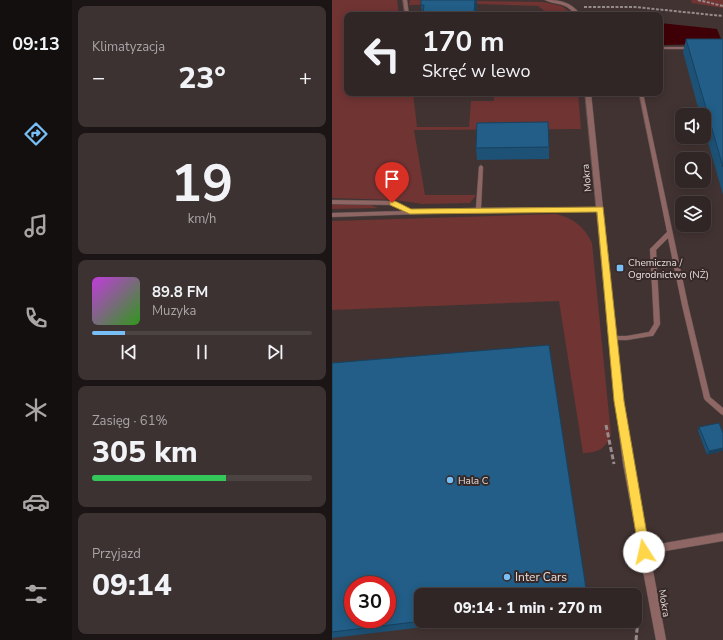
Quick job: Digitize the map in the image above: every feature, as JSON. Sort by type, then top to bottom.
[{"type":"street","points":[[548,0],[560,2],[573,8],[576,12]]},
{"type":"street","name":"Mokra","points":[[588,96],[612,338],[627,456],[660,640]]},
{"type":"lane","points":[[405,0],[407,12]]},
{"type":"lane","points":[[663,48],[699,48]]},
{"type":"lane","points":[[642,96],[685,305],[707,398],[723,412]]},
{"type":"lane","points":[[478,210],[481,167]]},
{"type":"lane","points":[[332,202],[392,203],[410,212]]},
{"type":"lane","points":[[332,215],[478,210],[600,209]]},
{"type":"lane","points":[[612,338],[626,338],[651,334],[657,324],[653,249],[670,233]]},
{"type":"lane","points":[[644,552],[723,537]]},
{"type":"path","points":[[698,0],[723,6]]},
{"type":"path","points":[[573,8],[599,5],[723,16]]},
{"type":"path","points":[[606,425],[615,471]]},
{"type":"path","points":[[636,640],[637,628]]},
{"type":"shaded area","points":[[332,0],[397,0],[399,12],[344,12],[344,96],[413,96],[417,127],[469,127],[471,101],[494,101],[494,96],[578,96],[581,129],[414,130],[425,195],[476,195],[470,203],[423,204],[395,200],[332,198]]},
{"type":"shaded area","points":[[410,0],[543,2],[562,6],[569,12],[546,12],[538,6],[477,4],[409,5]]},
{"type":"shaded area","points":[[691,0],[723,0],[723,8],[692,3]]},
{"type":"shaded area","points":[[663,23],[717,29],[723,44],[663,45]]},
{"type":"shaded area","points":[[332,203],[371,205],[378,208],[332,209]]},
{"type":"shaded area","points":[[556,214],[573,220],[582,227],[592,243],[611,435],[607,443],[597,451],[583,453],[559,301],[332,310],[332,221]]},
{"type":"building","points":[[421,0],[475,0],[474,12],[423,12],[424,5],[421,5]]},
{"type":"building","points":[[686,39],[723,39],[723,167],[711,125],[711,108],[706,108]]},
{"type":"building","points":[[548,122],[549,147],[476,148],[477,123]]},
{"type":"building","name":"Hala C","points":[[549,345],[586,588],[414,588],[414,622],[396,624],[396,576],[344,576],[344,628],[365,628],[332,632],[332,363]]},
{"type":"building","points":[[719,423],[723,433],[723,448],[709,451],[699,427]]},
{"type":"place","name":"Chemiczna / Ogrodnictwo (NŻ)","points":[[620,268]]},
{"type":"place","name":"Hala C","points":[[450,480]]},
{"type":"place","name":"Inter Cars","points":[[507,577]]},
{"type":"route","points":[[392,203],[410,212],[600,209],[619,401],[628,464],[644,552]]}]
